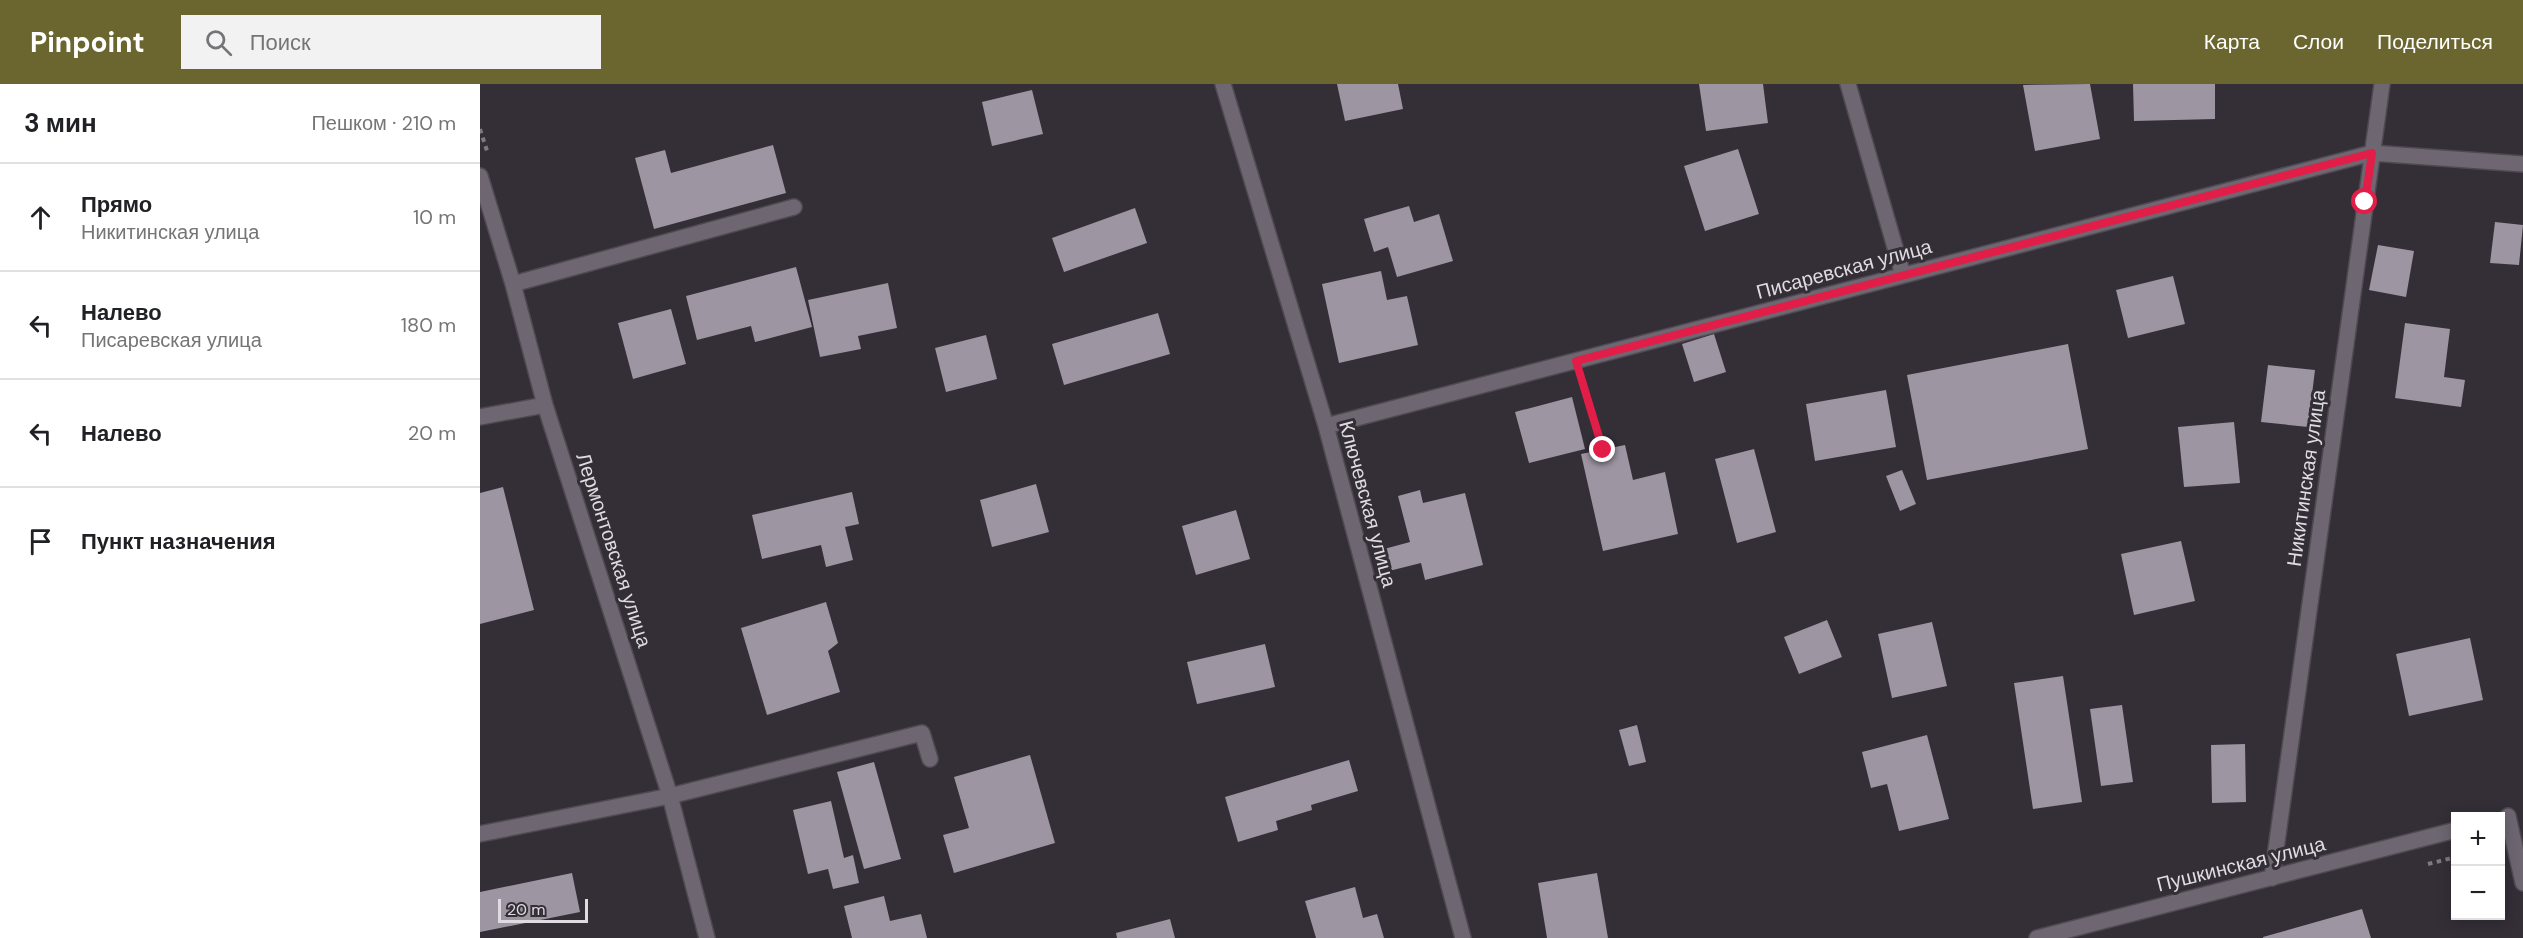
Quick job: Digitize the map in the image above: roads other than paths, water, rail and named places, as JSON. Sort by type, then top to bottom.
[{"type":"street","name":"Ключевская улица","points":[[1223,84],[1326,426],[1463,938]]},
{"type":"street","points":[[1848,84],[1903,275]]},
{"type":"street","name":"Никитинская улица","points":[[2272,878],[2382,84]]},
{"type":"street","name":"Писаревская улица","points":[[1326,426],[2372,153],[2523,164]]},
{"type":"street","name":"Лермонтовская улица","points":[[480,176],[513,284],[545,405],[670,796],[707,938]]},
{"type":"street","points":[[513,284],[794,207]]},
{"type":"street","points":[[480,417],[545,405]]},
{"type":"street","points":[[480,834],[670,796],[922,733],[930,759]]},
{"type":"street","points":[[2505,817],[2523,812]]},
{"type":"street","points":[[2505,820],[2523,883]]},
{"type":"street","name":"Пушкинская улица","points":[[2037,938],[2451,831]]}]
